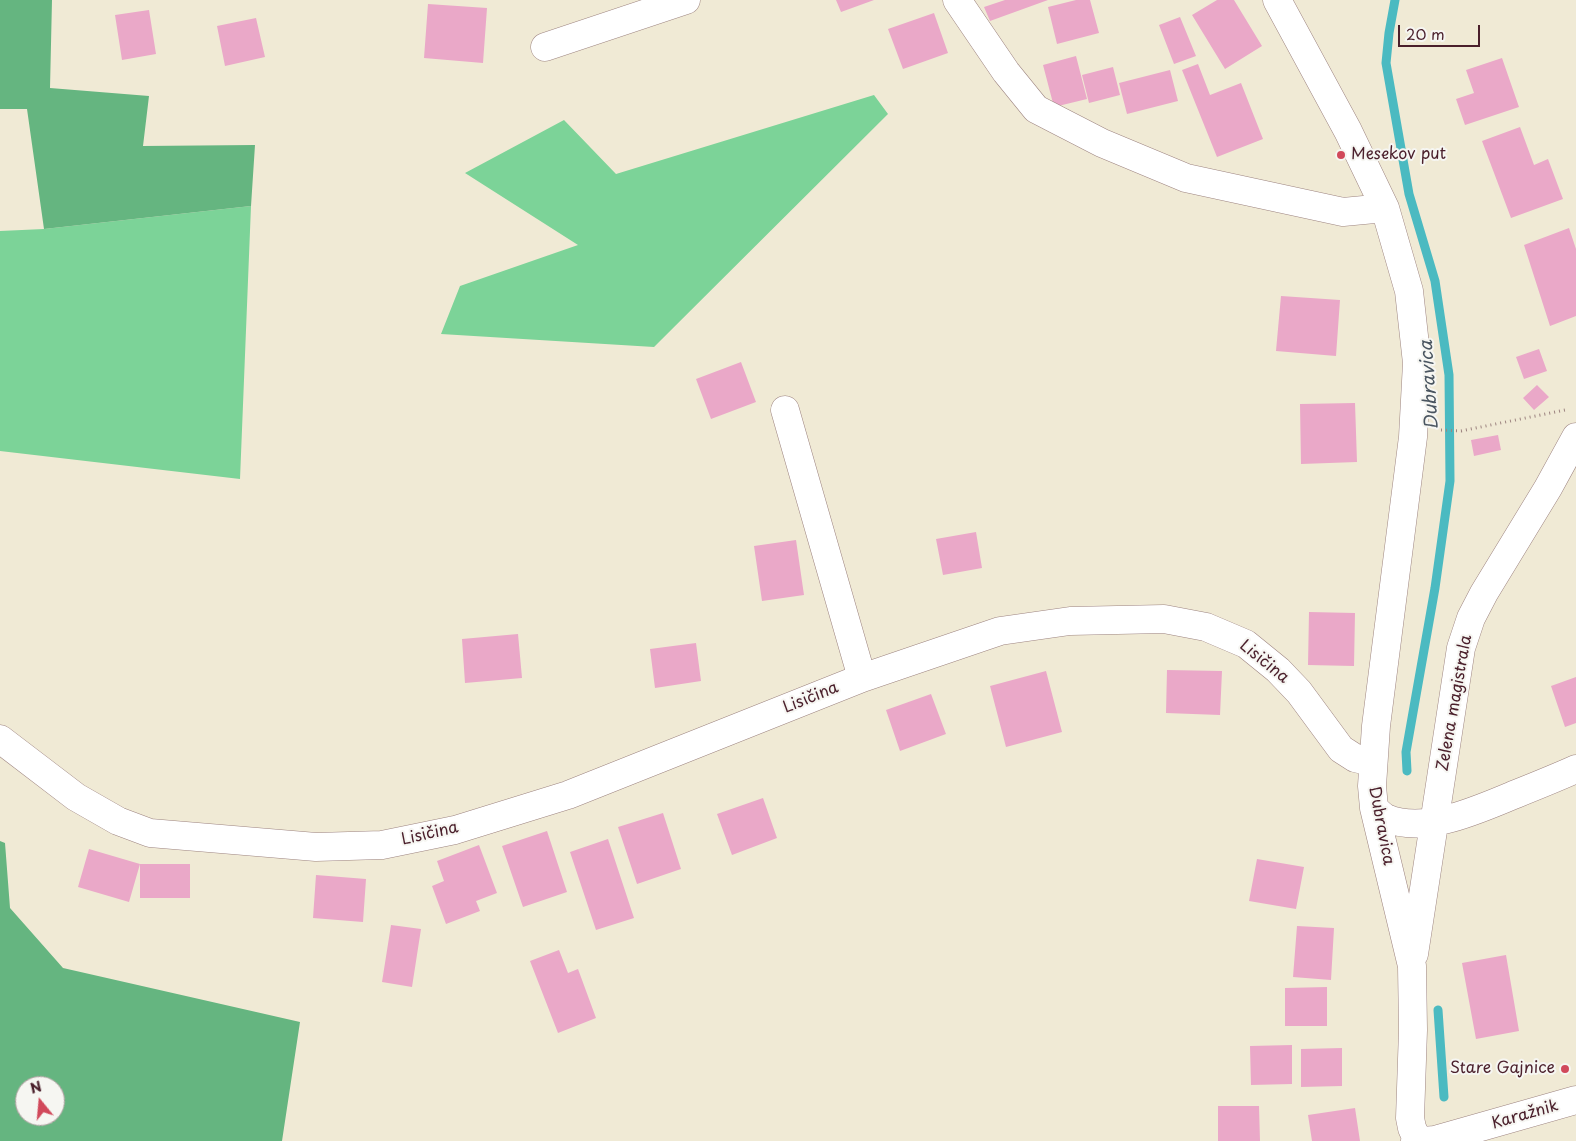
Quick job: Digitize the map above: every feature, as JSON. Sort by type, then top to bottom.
[{"type":"street","points":[[545,47],[686,0]]},
{"type":"street","points":[[957,0],[1006,72],[1036,109],[1102,143],[1186,178],[1343,212],[1385,208]]},
{"type":"street","name":"Dubravica","points":[[1277,0],[1348,131],[1385,208],[1409,291],[1417,363],[1413,436],[1372,762],[1372,786],[1374,808],[1412,966],[1413,1040],[1410,1118],[1415,1139]]},
{"type":"street","points":[[785,410],[862,678]]},
{"type":"street","name":"Zelena magistrala","points":[[1412,966],[1461,648],[1471,618],[1484,593],[1548,488],[1576,437]]},
{"type":"street","name":"Lisičina","points":[[0,739],[76,796],[118,821],[150,833],[316,847],[382,845],[455,830],[568,795],[862,678],[1000,631],[1070,621],[1164,619],[1206,627],[1246,644],[1278,670],[1299,692],[1341,749],[1355,758],[1372,762]]},
{"type":"street","points":[[1374,808],[1385,817],[1398,821],[1416,823],[1434,821],[1467,813],[1576,770]]},
{"type":"street","name":"Karažnik","points":[[1415,1139],[1423,1141],[1435,1140],[1576,1100]]},
{"type":"path","points":[[1441,430],[1462,431],[1565,410]]},
{"type":"green space","points":[[0,0],[52,0],[50,88],[149,96],[143,146],[255,145],[251,206],[44,229],[27,109],[0,109]]},
{"type":"green space","points":[[874,95],[888,114],[654,347],[441,334],[460,286],[578,245],[465,173],[564,120],[616,174]]},
{"type":"green space","points":[[251,206],[240,479],[0,451],[0,231],[44,229]]},
{"type":"green space","points":[[0,841],[5,843],[10,908],[63,968],[300,1022],[282,1141],[0,1141]]},
{"type":"building","points":[[836,0],[874,0],[841,12]]},
{"type":"building","points":[[1005,0],[1048,0],[990,21],[984,7]]},
{"type":"building","points":[[1076,0],[1090,0],[1099,33],[1057,44],[1048,7]]},
{"type":"building","points":[[1217,0],[1234,0],[1262,46],[1225,69],[1192,15]]},
{"type":"building","points":[[428,4],[487,8],[483,63],[424,58]]},
{"type":"building","points":[[149,10],[156,54],[122,60],[115,15]]},
{"type":"building","points":[[934,13],[948,53],[903,69],[888,29]]},
{"type":"building","points":[[1180,17],[1196,56],[1174,64],[1159,25]]},
{"type":"building","points":[[256,18],[265,57],[225,66],[217,26]]},
{"type":"building","points":[[1076,56],[1087,99],[1054,107],[1043,65]]},
{"type":"building","points":[[1502,58],[1519,107],[1465,125],[1456,99],[1474,93],[1466,70]]},
{"type":"building","points":[[1198,64],[1210,95],[1241,83],[1263,139],[1217,157],[1182,70]]},
{"type":"building","points":[[1113,67],[1120,95],[1089,103],[1082,75]]},
{"type":"building","points":[[1170,70],[1178,101],[1127,114],[1119,83]]},
{"type":"building","points":[[1520,127],[1534,165],[1548,159],[1563,199],[1511,218],[1482,141]]},
{"type":"building","points":[[1569,228],[1576,249],[1576,316],[1550,326],[1524,245]]},
{"type":"building","points":[[1281,296],[1340,300],[1336,356],[1276,351]]},
{"type":"building","points":[[1539,349],[1547,371],[1524,379],[1516,357]]},
{"type":"building","points":[[741,362],[756,402],[711,419],[696,379]]},
{"type":"building","points":[[1537,385],[1549,397],[1534,410],[1523,398]]},
{"type":"building","points":[[1355,403],[1357,462],[1301,464],[1300,404]]},
{"type":"building","points":[[1498,435],[1501,450],[1474,456],[1471,440]]},
{"type":"building","points":[[976,532],[982,568],[943,575],[936,539]]},
{"type":"building","points":[[796,540],[804,595],[762,601],[754,546]]},
{"type":"building","points":[[1309,612],[1355,613],[1354,666],[1308,665]]},
{"type":"building","points":[[518,634],[522,678],[465,683],[462,639]]},
{"type":"building","points":[[696,643],[701,681],[655,688],[650,649]]},
{"type":"building","points":[[1167,670],[1222,671],[1220,715],[1166,713]]},
{"type":"building","points":[[1046,671],[1062,732],[1006,747],[990,686]]},
{"type":"building","points":[[1576,677],[1576,723],[1565,727],[1551,686]]},
{"type":"building","points":[[931,694],[946,734],[900,751],[886,710]]},
{"type":"building","points":[[763,798],[777,838],[732,855],[717,814]]},
{"type":"building","points":[[663,813],[681,869],[637,884],[618,827]]},
{"type":"building","points":[[547,831],[567,892],[523,907],[502,846]]},
{"type":"building","points":[[608,839],[634,918],[596,930],[570,852]]},
{"type":"building","points":[[479,845],[497,893],[476,901],[480,911],[446,924],[432,886],[444,881],[437,861]]},
{"type":"building","points":[[89,849],[140,864],[129,902],[78,887]]},
{"type":"building","points":[[1257,859],[1304,867],[1296,909],[1249,901]]},
{"type":"building","points":[[140,864],[190,864],[190,898],[140,898]]},
{"type":"building","points":[[316,875],[366,879],[363,922],[313,918]]},
{"type":"building","points":[[391,925],[421,929],[412,987],[382,982]]},
{"type":"building","points":[[1297,926],[1334,928],[1331,980],[1293,977]]},
{"type":"building","points":[[559,950],[568,973],[578,969],[596,1018],[558,1033],[530,961]]},
{"type":"building","points":[[1506,955],[1519,1031],[1476,1039],[1462,963]]},
{"type":"building","points":[[1327,987],[1327,1026],[1285,1026],[1285,988]]},
{"type":"building","points":[[1292,1045],[1292,1084],[1251,1085],[1250,1046]]},
{"type":"building","points":[[1342,1048],[1342,1086],[1301,1087],[1301,1049]]},
{"type":"building","points":[[1218,1106],[1259,1106],[1260,1141],[1218,1141]]},
{"type":"building","points":[[1355,1108],[1360,1141],[1312,1141],[1308,1115]]},
{"type":"waterway","name":"Dubravica","points":[[1395,0],[1386,63],[1409,194],[1435,281],[1449,375],[1450,481],[1435,588],[1406,752],[1407,771]]},
{"type":"waterway","name":"Dubravica","points":[[1438,1010],[1444,1097]]},
{"type":"place","name":"Mesekov put","points":[[1341,155]]},
{"type":"place","name":"Stare Gajnice","points":[[1565,1069]]}]
